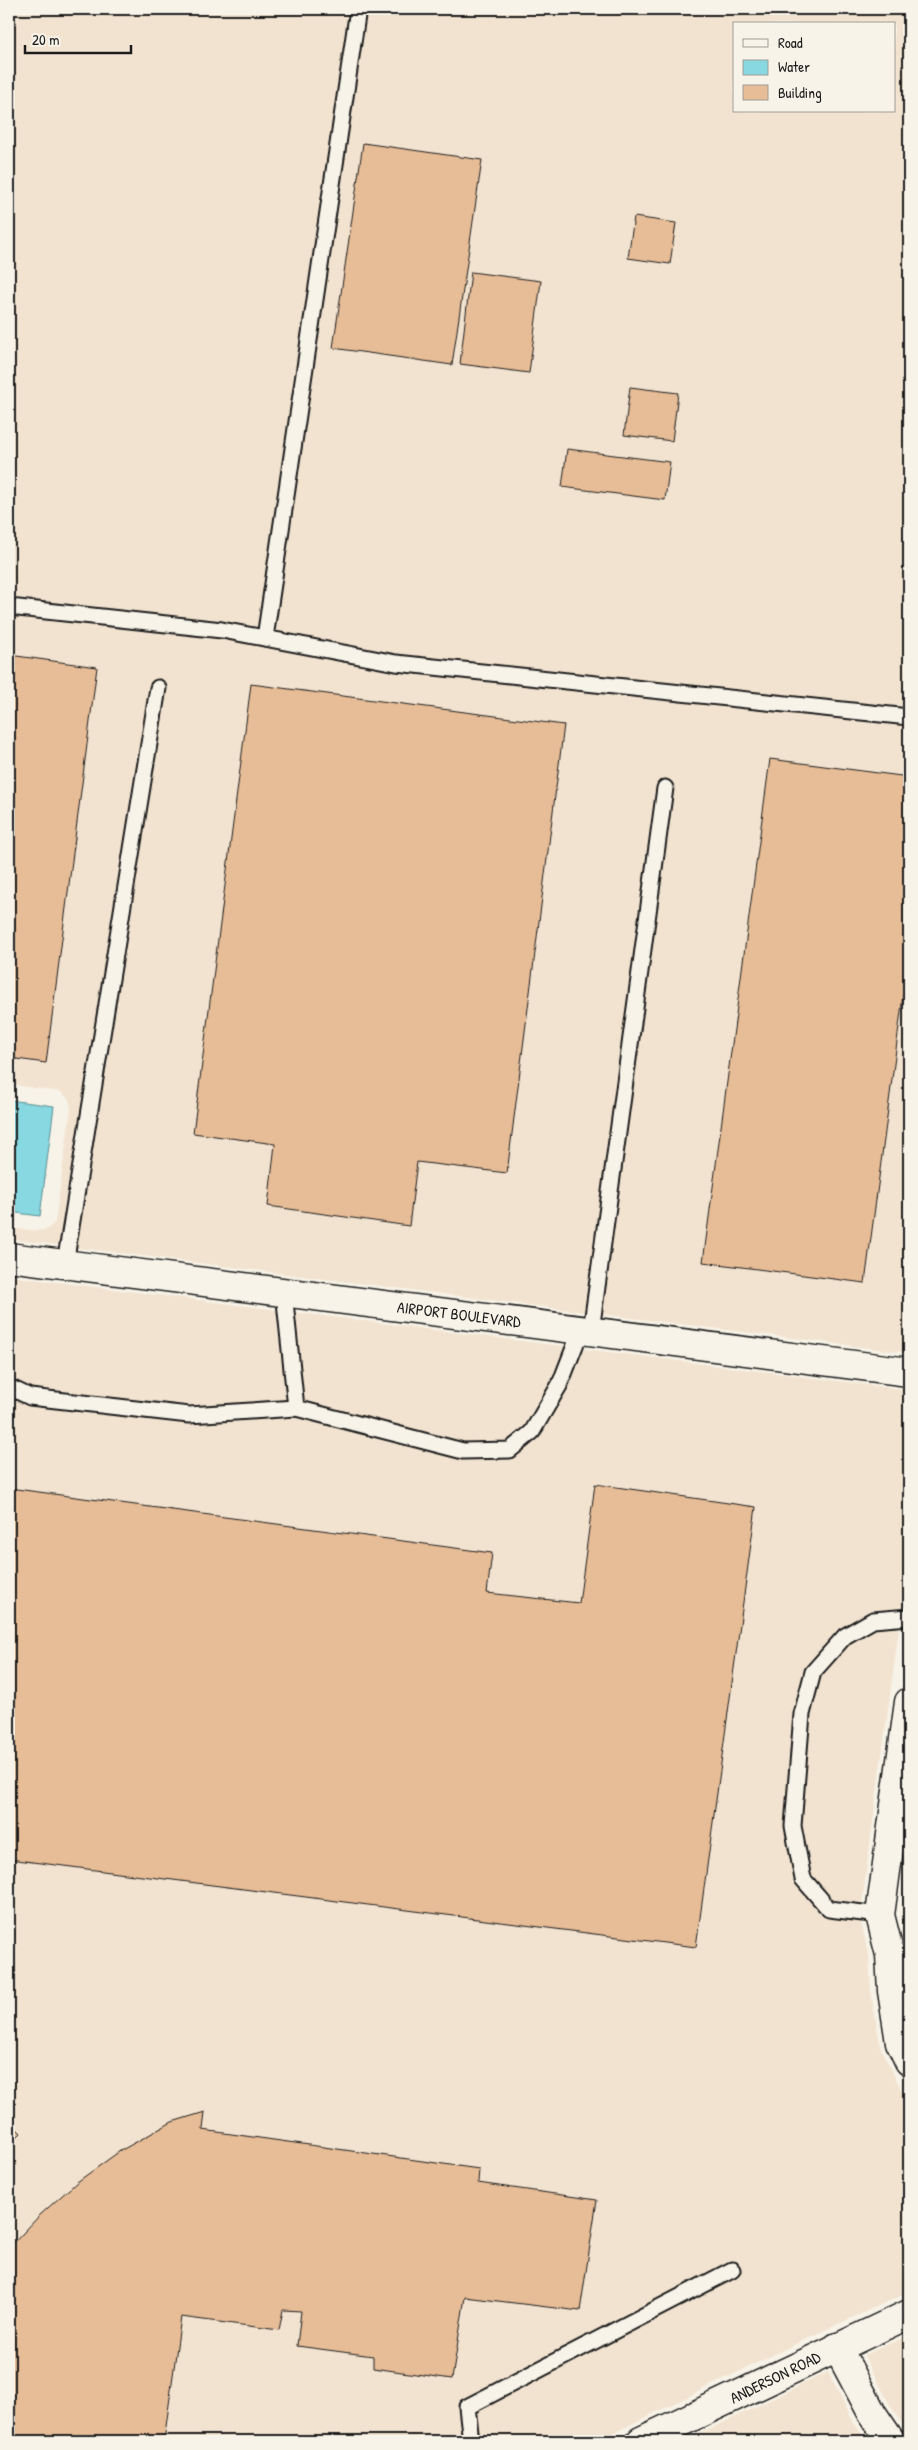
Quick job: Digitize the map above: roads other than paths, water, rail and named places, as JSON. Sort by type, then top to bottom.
[{"type":"street","name":"AIRPORT BOULEVARD","points":[[9,1258],[909,1372]]},
{"type":"street","points":[[909,1702],[880,1915],[890,1954],[892,1991],[900,2042],[909,2061]]},
{"type":"street","name":"ANDERSON ROAD","points":[[641,2441],[909,2314]]},
{"type":"street","points":[[837,2347],[872,2413],[890,2441]]},
{"type":"lane","points":[[265,638],[358,9]]},
{"type":"lane","points":[[9,606],[222,630],[396,663],[909,718]]},
{"type":"lane","points":[[64,1264],[158,688]]},
{"type":"lane","points":[[9,1387],[30,1397],[189,1415],[296,1408],[463,1451],[510,1450],[532,1432],[560,1384],[586,1330],[665,788]]},
{"type":"lane","points":[[284,1292],[296,1408]]},
{"type":"lane","points":[[880,1915],[829,1909],[803,1879],[793,1826],[802,1714],[813,1672],[845,1636],[873,1620],[909,1617]]},
{"type":"lane","points":[[472,2441],[467,2407],[732,2270]]},
{"type":"water","points":[[9,1100],[54,1106],[40,1216],[9,1212]]}]
